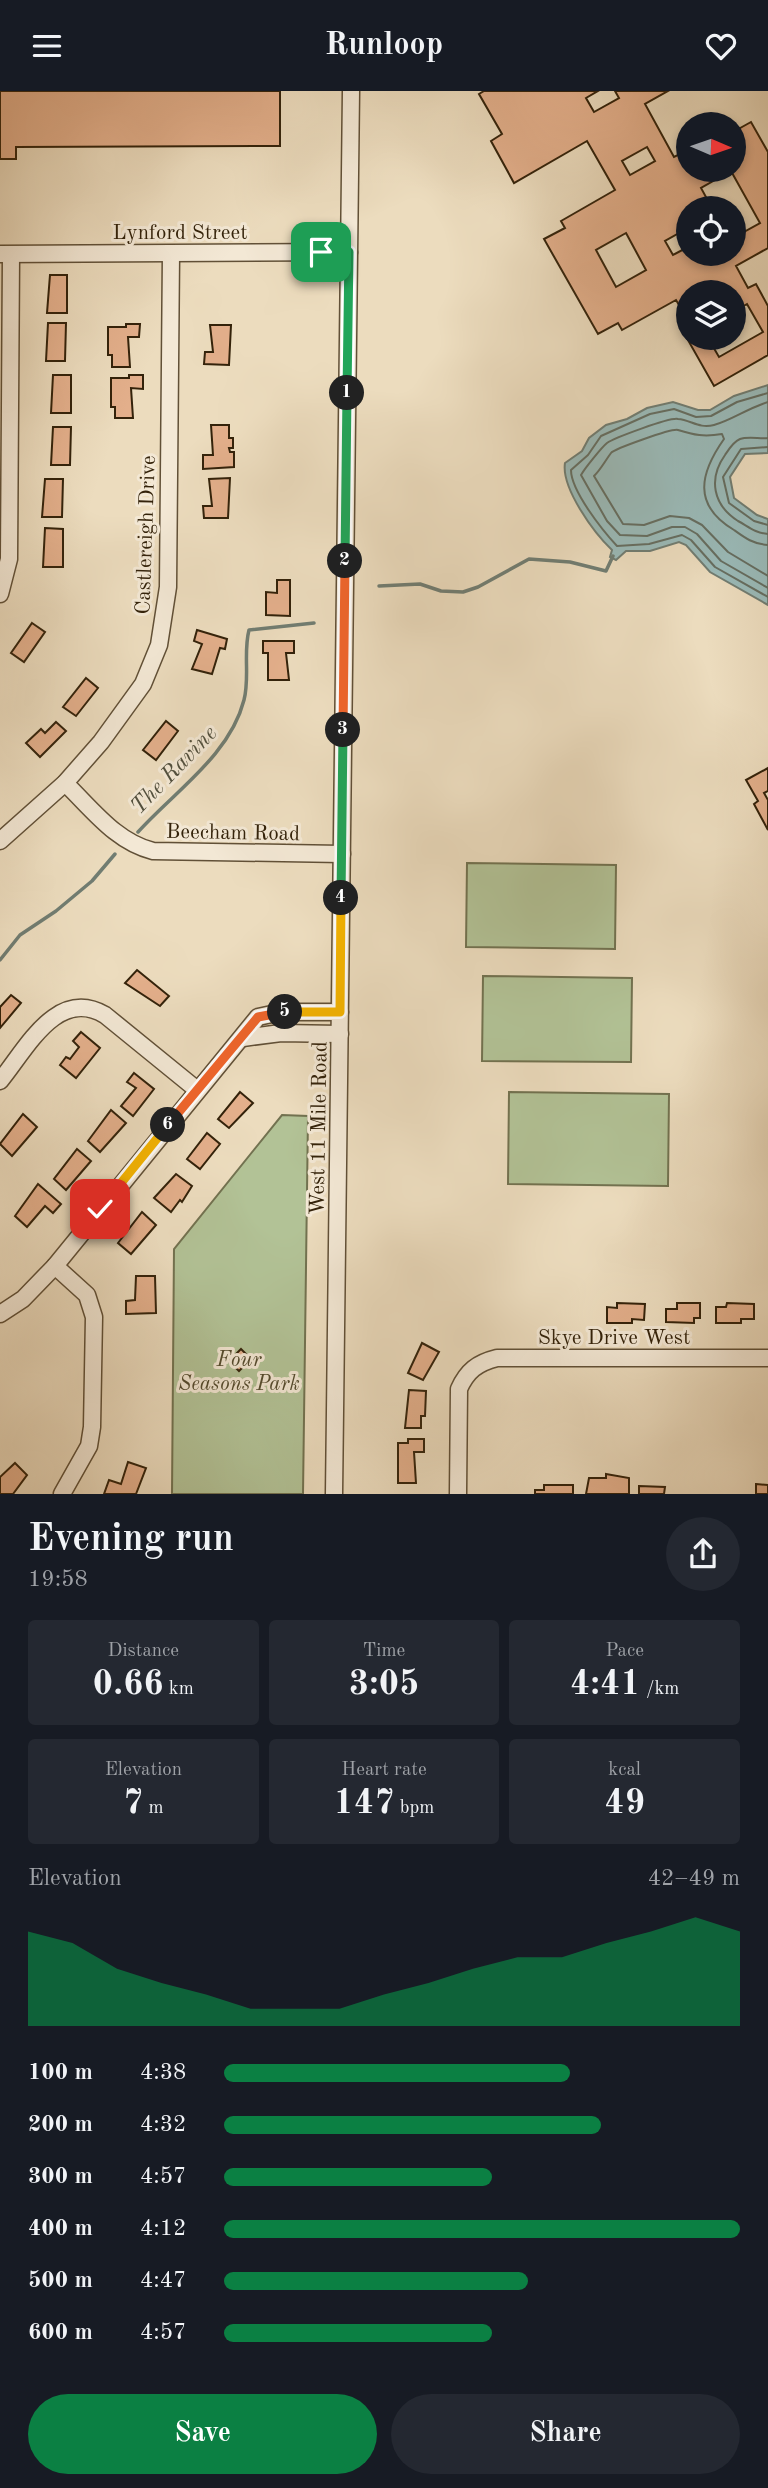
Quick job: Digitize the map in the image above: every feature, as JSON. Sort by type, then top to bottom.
[{"type":"street","name":"West 11 Mile Road","points":[[334,1494],[351,91]]},
{"type":"street","name":"Lynford Street","points":[[6,255],[349,252]]},
{"type":"street","name":"Castlereigh Drive","points":[[0,841],[65,783],[125,712],[143,684],[159,645],[165,617],[172,254]]},
{"type":"street","points":[[0,594],[9,559],[5,436],[6,255]]},
{"type":"street","name":"Beecham Road","points":[[65,783],[117,835],[141,848],[153,851],[342,854]]},
{"type":"street","points":[[0,1081],[55,1013],[79,1006],[92,1007],[105,1015],[196,1089]]},
{"type":"street","points":[[0,1314],[23,1299],[55,1266],[196,1089],[243,1038],[258,1017],[281,1012],[340,1012]]},
{"type":"street","points":[[243,1038],[294,1033],[340,1034]]},
{"type":"street","points":[[55,1266],[87,1295],[94,1317],[92,1427],[89,1446],[62,1494]]},
{"type":"street","name":"Skye Drive West","points":[[458,1494],[459,1389],[472,1368],[497,1358],[768,1358]]},
{"type":"green space","points":[[467,863],[616,865],[615,949],[466,947]]},
{"type":"green space","points":[[483,976],[632,978],[631,1062],[482,1061]]},
{"type":"green space","points":[[509,1092],[669,1094],[668,1186],[508,1184]]},
{"type":"green space","name":"Four Seasons Park","points":[[282,1115],[308,1116],[303,1494],[172,1494],[174,1249]]},
{"type":"water","points":[[768,385],[768,453],[745,454],[730,477],[734,498],[757,515],[768,519],[768,605],[710,572],[686,545],[679,542],[650,551],[626,551],[616,560],[610,557],[612,550],[596,533],[573,497],[565,473],[565,463],[582,451],[589,438],[606,425],[627,419],[647,408],[673,402],[698,410],[710,410],[734,396]]},
{"type":"building","points":[[0,91],[280,91],[280,146],[16,147],[16,159],[0,159]]},
{"type":"building","points":[[484,91],[598,91],[586,98],[594,112],[619,98],[615,91],[668,91],[645,104],[674,157],[676,156],[676,182],[712,182],[701,188],[705,196],[676,196],[676,235],[665,241],[673,255],[676,253],[676,266],[736,266],[744,280],[676,280],[676,300],[622,330],[618,323],[598,334],[544,239],[565,228],[561,221],[615,190],[587,141],[514,183],[491,141],[502,134],[479,94]],"holes":[[[647,147],[655,161],[630,175],[622,161]],[[626,233],[646,270],[616,287],[596,250]]]},
{"type":"building","points":[[751,122],[768,152],[768,248],[746,260],[746,231],[760,223],[737,182],[746,182],[746,125]]},
{"type":"building","points":[[50,275],[67,275],[67,313],[47,313]]},
{"type":"building","points":[[746,284],[748,288],[756,284],[768,306],[768,355],[714,386],[694,350],[715,350],[719,357],[731,350],[746,350],[746,342],[763,332],[747,304]]},
{"type":"building","points":[[48,323],[66,323],[65,361],[46,361]]},
{"type":"building","points":[[126,324],[140,324],[139,337],[128,337],[130,367],[112,367],[112,355],[108,355],[108,327],[126,327]]},
{"type":"building","points":[[210,325],[231,325],[229,365],[204,364],[205,352],[213,352]]},
{"type":"building","points":[[53,375],[71,375],[71,413],[51,413]]},
{"type":"building","points":[[129,375],[143,375],[143,389],[131,388],[133,418],[115,418],[115,407],[111,407],[111,378],[129,378]]},
{"type":"building","points":[[211,425],[229,425],[229,438],[233,438],[233,448],[229,448],[230,452],[234,452],[234,467],[203,469],[203,455],[213,455]]},
{"type":"building","points":[[53,427],[71,427],[70,465],[51,465]]},
{"type":"building","points":[[230,478],[228,518],[204,518],[203,506],[212,506],[209,479]]},
{"type":"building","points":[[45,479],[63,479],[62,517],[42,517]]},
{"type":"building","points":[[45,528],[63,529],[63,567],[43,567]]},
{"type":"building","points":[[277,580],[290,580],[290,616],[266,615],[266,592],[277,593]]},
{"type":"building","points":[[32,623],[45,632],[24,662],[11,653]]},
{"type":"building","points":[[197,630],[227,639],[225,649],[220,648],[212,674],[192,669],[202,644],[194,641]]},
{"type":"building","points":[[263,641],[294,641],[294,653],[286,653],[289,680],[268,680],[268,653],[263,653]]},
{"type":"building","points":[[86,678],[98,688],[76,716],[63,707]]},
{"type":"building","points":[[166,721],[178,731],[156,760],[143,750]]},
{"type":"building","points":[[56,722],[66,731],[40,757],[26,743],[41,729],[45,733]]},
{"type":"building","points":[[768,768],[768,791],[764,793],[768,800],[768,830],[754,804],[758,801],[746,780]]},
{"type":"building","points":[[137,970],[169,996],[160,1006],[125,983]]},
{"type":"building","points":[[11,995],[21,1003],[0,1028],[0,1007]]},
{"type":"building","points":[[81,1032],[100,1048],[76,1078],[60,1065],[66,1057],[70,1059],[79,1047],[73,1041]]},
{"type":"building","points":[[134,1073],[154,1089],[133,1116],[121,1106],[136,1088],[127,1082]]},
{"type":"building","points":[[240,1092],[253,1103],[229,1128],[218,1119]]},
{"type":"building","points":[[111,1110],[126,1123],[100,1152],[88,1141]]},
{"type":"building","points":[[23,1114],[37,1127],[12,1156],[0,1144]]},
{"type":"building","points":[[207,1133],[220,1144],[200,1169],[187,1159]]},
{"type":"building","points":[[77,1149],[91,1161],[66,1190],[54,1179]]},
{"type":"building","points":[[176,1174],[192,1186],[182,1202],[180,1200],[171,1212],[154,1198]]},
{"type":"building","points":[[38,1184],[61,1204],[53,1213],[45,1206],[27,1227],[15,1216]]},
{"type":"building","points":[[142,1212],[156,1225],[131,1254],[118,1243]]},
{"type":"building","points":[[136,1276],[155,1276],[156,1313],[126,1314],[126,1301],[135,1300]]},
{"type":"building","points":[[617,1303],[645,1304],[644,1320],[607,1323],[607,1307],[617,1308]]},
{"type":"building","points":[[677,1303],[700,1303],[700,1318],[694,1318],[694,1323],[666,1322],[666,1309],[677,1309]]},
{"type":"building","points":[[727,1303],[754,1304],[754,1319],[741,1319],[741,1323],[716,1323],[716,1307],[726,1307]]},
{"type":"building","points":[[422,1343],[439,1352],[423,1380],[408,1373]]},
{"type":"building","points":[[241,1349],[251,1359],[239,1371],[229,1361]]},
{"type":"building","points":[[409,1390],[426,1391],[425,1416],[421,1416],[421,1428],[405,1428]]},
{"type":"building","points":[[408,1439],[424,1439],[424,1452],[414,1452],[416,1483],[398,1483],[398,1443],[408,1443]]},
{"type":"building","points":[[128,1462],[146,1468],[136,1494],[104,1494],[109,1480],[121,1484]]},
{"type":"building","points":[[15,1463],[27,1475],[13,1494],[0,1494],[0,1477]]},
{"type":"building","points":[[606,1474],[629,1478],[629,1494],[586,1494],[589,1478],[606,1478]]},
{"type":"building","points":[[756,1484],[768,1485],[768,1494],[756,1494]]},
{"type":"building","points":[[544,1485],[573,1485],[573,1494],[535,1494],[535,1490],[544,1490]]},
{"type":"building","points":[[639,1486],[665,1487],[664,1494],[639,1494]]},
{"type":"waterway","name":"The Ravine","points":[[379,586],[420,584],[441,591],[463,592],[478,587],[529,559],[570,562],[606,571],[613,556]]},
{"type":"waterway","name":"The Ravine","points":[[138,832],[200,771],[227,738],[237,720],[246,691],[249,630],[314,623]]},
{"type":"waterway","name":"The Ravine","points":[[0,960],[20,935],[56,911],[92,881],[115,854]]},
{"type":"route","points":[[100,1209],[196,1089],[243,1038],[258,1017],[281,1012],[340,1012],[349,252],[321,252]]}]
